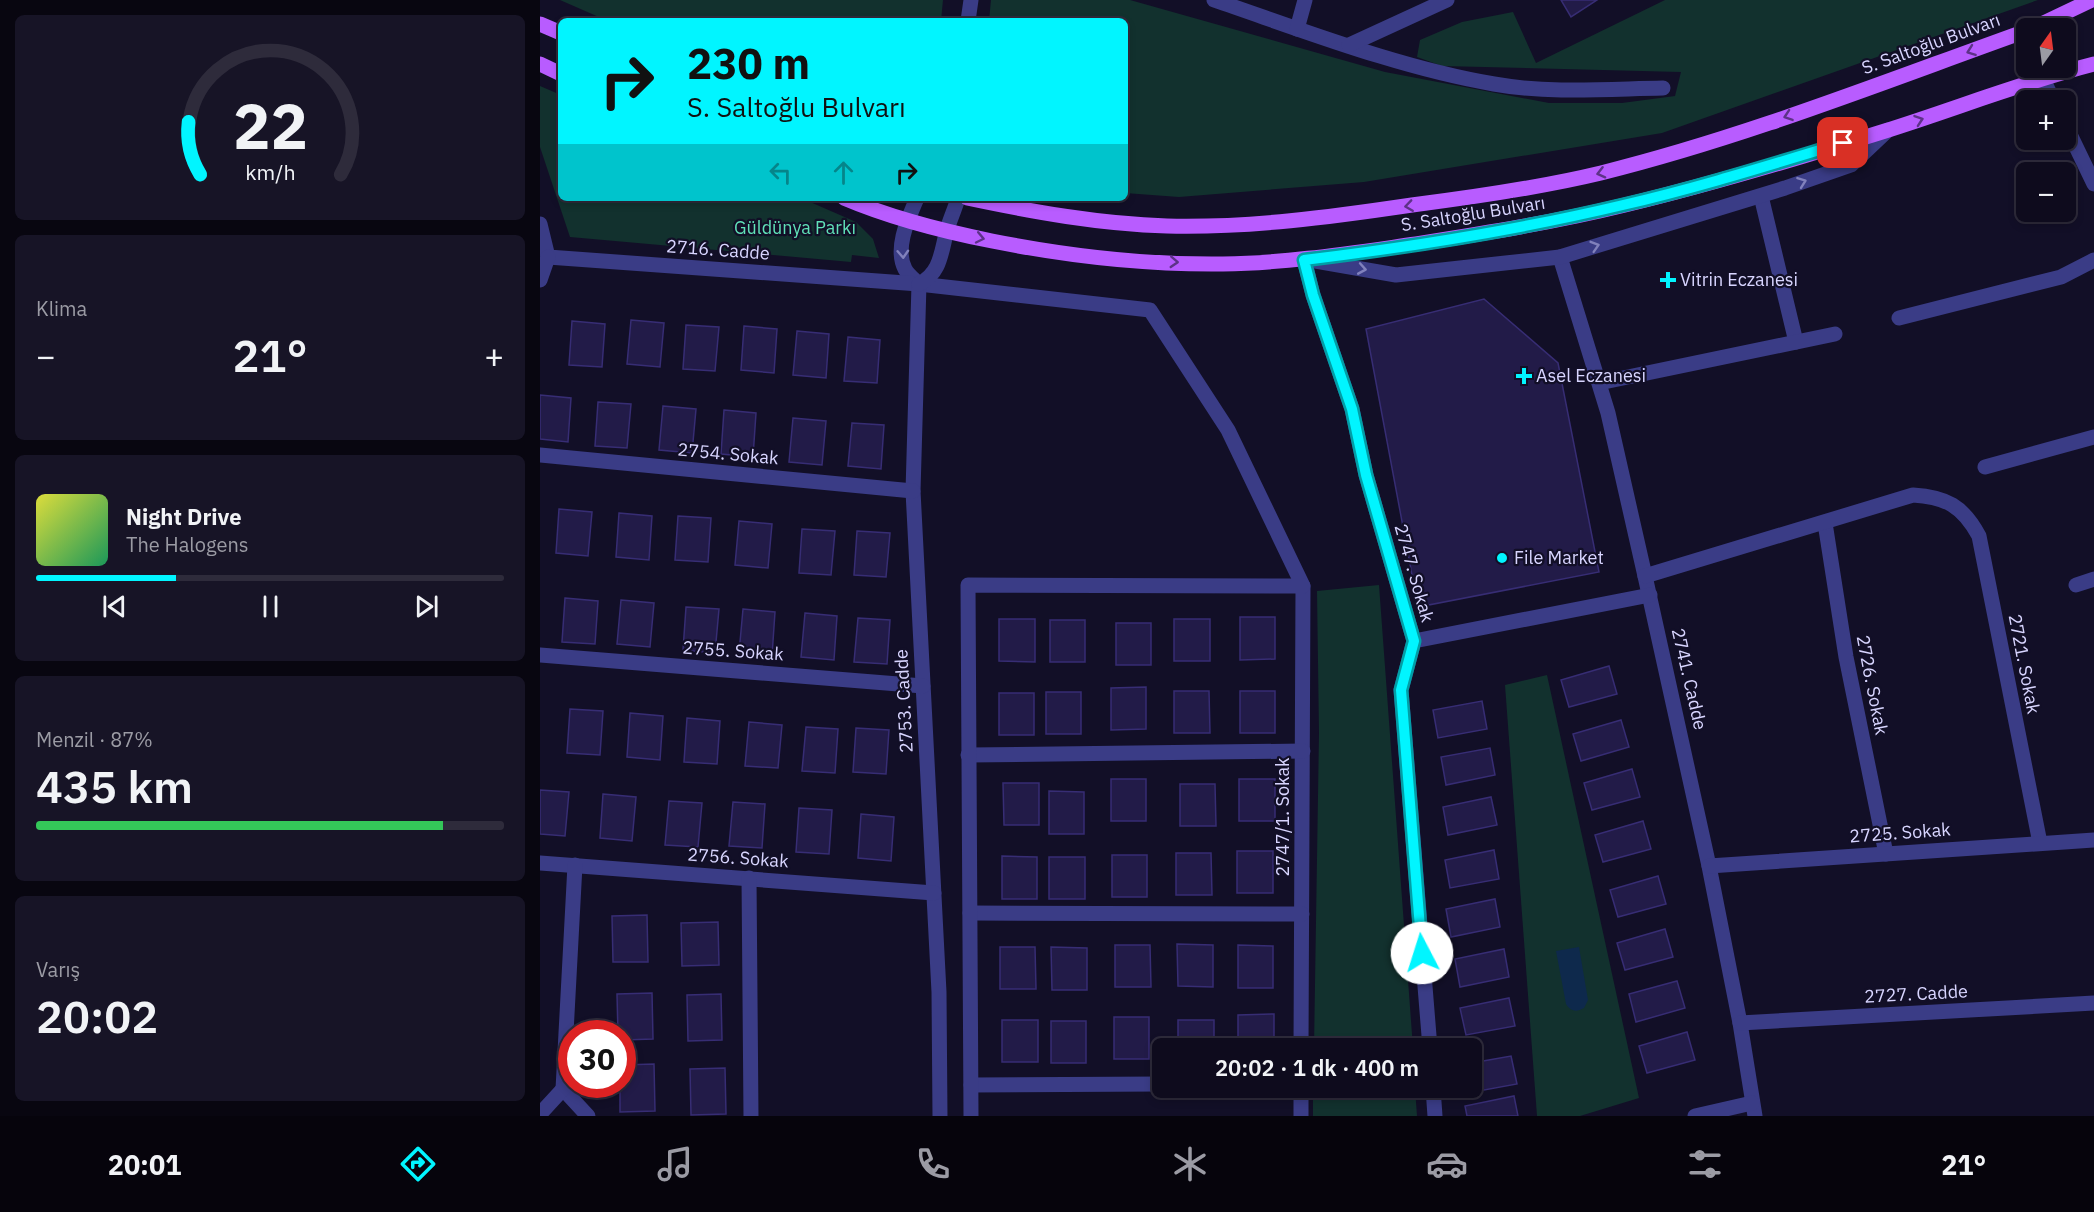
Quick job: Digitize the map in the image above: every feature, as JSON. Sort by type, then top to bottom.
[{"type":"main road","points":[[2054,18],[2092,0]]},
{"type":"main road","points":[[540,24],[558,32]]},
{"type":"main road","name":"S. Saltoğlu Bulvarı","points":[[982,201],[1047,214],[1106,222],[1198,226],[1289,221],[1491,195],[1600,173],[1718,140],[2016,35]]},
{"type":"main road","name":"S. Saltoğlu Bulvarı","points":[[2076,68],[2094,63]]},
{"type":"main road","points":[[540,64],[558,73]]},
{"type":"main road","name":"S. Saltoğlu Bulvarı","points":[[853,201],[947,231],[1027,248],[1146,261],[1222,264],[1304,260],[1487,233],[1605,209],[1753,170],[1887,130],[2039,78]]},
{"type":"street","points":[[968,18],[971,0]]},
{"type":"street","points":[[1214,0],[1297,29],[1430,70],[1496,84],[1558,90],[1664,87]]},
{"type":"street","points":[[1297,29],[1305,0]]},
{"type":"street","points":[[1349,45],[1447,0]]},
{"type":"street","points":[[1304,260],[1396,275],[1560,257],[1761,196],[1851,165],[1887,130]]},
{"type":"street","points":[[2076,147],[2094,184]]},
{"type":"street","points":[[1761,196],[1796,342]]},
{"type":"street","points":[[916,201],[908,220],[902,247],[904,268],[919,284],[935,271],[957,201]]},
{"type":"street","points":[[540,224],[544,259],[540,280]]},
{"type":"street","name":"2741. Cadde","points":[[1560,257],[1608,413],[1650,595],[1709,866],[1740,1023],[1754,1109]]},
{"type":"street","name":"2716. Cadde","points":[[544,259],[919,284],[1150,310],[1228,430],[1303,586]]},
{"type":"street","name":"2747. Sokak","points":[[1304,260],[1313,295],[1352,409],[1366,475],[1414,641],[1401,690],[1429,1038]]},
{"type":"street","points":[[1899,318],[2061,277],[2094,260]]},
{"type":"street","name":"2753. Cadde","points":[[919,284],[913,491],[939,992],[940,1116]]},
{"type":"street","points":[[1599,383],[1835,334]]},
{"type":"street","points":[[1985,467],[2094,437]]},
{"type":"street","name":"2754. Sokak","points":[[540,455],[913,491]]},
{"type":"street","name":"2721. Sokak","points":[[1825,523],[1913,495],[1939,498],[1950,503],[1967,517],[1979,536],[2040,843]]},
{"type":"street","points":[[1645,576],[1825,523]]},
{"type":"street","name":"2726. Sokak","points":[[1825,523],[1846,657],[1886,854]]},
{"type":"street","points":[[2076,585],[2094,579]]},
{"type":"street","points":[[971,1116],[968,585],[1303,586]]},
{"type":"street","name":"2747/1. Sokak","points":[[1302,1038],[1303,586]]},
{"type":"street","points":[[1414,641],[1650,595]]},
{"type":"street","name":"2755. Sokak","points":[[540,655],[923,686]]},
{"type":"street","points":[[968,755],[1303,751]]},
{"type":"street","name":"2725. Sokak","points":[[1709,866],[2094,840]]},
{"type":"street","name":"2756. Sokak","points":[[540,863],[934,893]]},
{"type":"street","points":[[567,1020],[575,865]]},
{"type":"street","points":[[749,878],[751,1116]]},
{"type":"street","points":[[970,914],[1302,914]]},
{"type":"street","name":"2727. Cadde","points":[[1740,1023],[2094,1003]]},
{"type":"street","points":[[971,1085],[1152,1084]]},
{"type":"street","points":[[540,1114],[558,1094]]},
{"type":"street","points":[[571,1098],[588,1116]]},
{"type":"street","points":[[1301,1098],[1301,1116]]},
{"type":"street","points":[[1434,1098],[1435,1116]]},
{"type":"street","points":[[1695,1116],[1754,1109]]},
{"type":"green space","points":[[560,0],[943,0],[941,18],[601,18]]},
{"type":"green space","points":[[991,0],[1130,0],[1385,72],[1549,103],[1622,103],[1675,96],[1681,72],[1442,66],[1417,57],[1420,40],[1462,22],[1513,12],[1536,63],[1665,0],[2038,0],[1662,133],[1364,182],[1179,197],[1128,193],[1128,18],[989,18]]},
{"type":"green space","name":"Güldünya Parkı","points":[[540,86],[558,94],[558,201],[540,147]]},
{"type":"green space","name":"Güldünya Parkı","points":[[558,201],[808,201],[856,222],[873,239],[879,258],[852,255],[851,262],[570,237]]},
{"type":"green space","points":[[1379,585],[1412,1038],[1314,1038],[1319,733],[1317,591]]},
{"type":"green space","points":[[1547,675],[1639,1098],[1580,1116],[1537,1116],[1505,685]]},
{"type":"green space","points":[[1313,1098],[1416,1098],[1417,1116],[1313,1116]]},
{"type":"water","points":[[1579,947],[1588,1000],[1584,1008],[1574,1010],[1566,1004],[1556,951]]},
{"type":"building","points":[[1561,0],[1597,0],[1571,17]]},
{"type":"building","points":[[1484,299],[1558,363],[1599,572],[1418,607],[1366,329]]},
{"type":"building","points":[[631,320],[664,323],[660,367],[627,364]]},
{"type":"building","points":[[572,321],[605,324],[602,367],[569,365]]},
{"type":"building","points":[[686,325],[719,327],[715,371],[683,369]]},
{"type":"building","points":[[744,326],[777,329],[774,373],[741,370]]},
{"type":"building","points":[[797,331],[829,334],[826,378],[793,375]]},
{"type":"building","points":[[848,337],[880,340],[877,383],[844,381]]},
{"type":"building","points":[[540,395],[571,398],[568,442],[540,439]]},
{"type":"building","points":[[598,402],[631,404],[627,448],[595,446]]},
{"type":"building","points":[[663,406],[696,409],[692,453],[659,450]]},
{"type":"building","points":[[724,410],[756,413],[753,457],[721,454]]},
{"type":"building","points":[[793,418],[826,421],[822,465],[789,462]]},
{"type":"building","points":[[852,423],[884,425],[881,469],[848,466]]},
{"type":"building","points":[[559,509],[592,512],[588,556],[556,553]]},
{"type":"building","points":[[619,513],[652,516],[649,560],[616,557]]},
{"type":"building","points":[[678,516],[711,518],[708,562],[675,560]]},
{"type":"building","points":[[739,521],[772,524],[768,568],[735,565]]},
{"type":"building","points":[[802,529],[835,531],[831,575],[799,573]]},
{"type":"building","points":[[857,531],[890,533],[886,577],[854,575]]},
{"type":"building","points":[[565,598],[598,601],[595,644],[562,642]]},
{"type":"building","points":[[621,600],[654,603],[650,647],[617,644]]},
{"type":"building","points":[[686,607],[719,609],[715,653],[683,650]]},
{"type":"building","points":[[743,609],[775,612],[772,656],[739,653]]},
{"type":"building","points":[[805,613],[837,616],[834,660],[801,657]]},
{"type":"building","points":[[1240,617],[1275,617],[1275,659],[1240,660]]},
{"type":"building","points":[[858,618],[890,620],[887,664],[854,662]]},
{"type":"building","points":[[999,619],[1035,619],[1035,662],[999,661]]},
{"type":"building","points":[[1174,619],[1210,619],[1210,661],[1174,661]]},
{"type":"building","points":[[1050,620],[1085,620],[1085,662],[1050,662]]},
{"type":"building","points":[[1116,623],[1151,623],[1151,665],[1116,665]]},
{"type":"building","points":[[1609,666],[1617,694],[1569,707],[1561,680]]},
{"type":"building","points":[[1146,687],[1146,729],[1111,730],[1111,688]]},
{"type":"building","points":[[1174,691],[1209,691],[1210,733],[1174,733]]},
{"type":"building","points":[[1240,691],[1275,691],[1275,733],[1240,733]]},
{"type":"building","points":[[1046,692],[1081,692],[1081,734],[1046,734]]},
{"type":"building","points":[[999,693],[1034,693],[1034,735],[999,735]]},
{"type":"building","points":[[1482,701],[1487,729],[1438,738],[1433,710]]},
{"type":"building","points":[[570,709],[603,711],[600,755],[567,753]]},
{"type":"building","points":[[630,713],[663,716],[660,760],[627,757]]},
{"type":"building","points":[[687,718],[720,721],[717,764],[684,762]]},
{"type":"building","points":[[1621,720],[1629,747],[1581,761],[1573,734]]},
{"type":"building","points":[[749,722],[782,725],[778,768],[745,766]]},
{"type":"building","points":[[806,727],[838,729],[835,773],[802,771]]},
{"type":"building","points":[[856,728],[889,730],[886,774],[853,772]]},
{"type":"building","points":[[1490,748],[1495,775],[1446,785],[1441,757]]},
{"type":"building","points":[[1632,769],[1640,797],[1592,810],[1584,783]]},
{"type":"building","points":[[1111,779],[1146,779],[1146,821],[1111,821]]},
{"type":"building","points":[[1239,779],[1275,779],[1275,821],[1239,821]]},
{"type":"building","points":[[1003,783],[1039,783],[1039,825],[1004,825]]},
{"type":"building","points":[[1180,784],[1215,784],[1216,826],[1180,826]]},
{"type":"building","points":[[540,790],[569,792],[565,836],[540,834]]},
{"type":"building","points":[[1049,791],[1084,792],[1084,834],[1049,834]]},
{"type":"building","points":[[603,794],[636,797],[632,841],[600,838]]},
{"type":"building","points":[[1491,797],[1497,825],[1448,835],[1443,807]]},
{"type":"building","points":[[669,801],[702,803],[698,847],[665,845]]},
{"type":"building","points":[[733,802],[765,804],[762,848],[729,846]]},
{"type":"building","points":[[799,808],[832,810],[829,854],[796,852]]},
{"type":"building","points":[[861,814],[894,817],[891,861],[858,858]]},
{"type":"building","points":[[1643,821],[1651,849],[1603,862],[1595,835]]},
{"type":"building","points":[[1494,850],[1499,879],[1450,888],[1445,860]]},
{"type":"building","points":[[1237,851],[1273,851],[1273,893],[1237,893]]},
{"type":"building","points":[[1176,853],[1211,853],[1212,895],[1176,895]]},
{"type":"building","points":[[1112,855],[1147,855],[1147,897],[1112,897]]},
{"type":"building","points":[[1002,856],[1037,857],[1037,899],[1002,899]]},
{"type":"building","points":[[1049,857],[1085,857],[1085,899],[1049,899]]},
{"type":"building","points":[[1658,876],[1666,904],[1618,917],[1610,890]]},
{"type":"building","points":[[1495,899],[1500,927],[1451,937],[1446,909]]},
{"type":"building","points":[[647,915],[648,962],[613,962],[612,916]]},
{"type":"building","points":[[718,922],[719,965],[682,966],[681,923]]},
{"type":"building","points":[[1665,929],[1673,957],[1625,970],[1617,943]]},
{"type":"building","points":[[1177,944],[1213,945],[1213,987],[1178,986]]},
{"type":"building","points":[[1115,945],[1150,945],[1151,987],[1115,987]]},
{"type":"building","points":[[1238,945],[1273,946],[1273,988],[1238,988]]},
{"type":"building","points":[[1000,947],[1035,947],[1036,989],[1000,989]]},
{"type":"building","points":[[1051,947],[1087,948],[1087,990],[1052,990]]},
{"type":"building","points":[[1504,949],[1509,977],[1460,987],[1455,959]]},
{"type":"building","points":[[1677,981],[1685,1008],[1636,1022],[1629,994]]},
{"type":"building","points":[[652,993],[653,1039],[636,1040],[636,1020],[618,1020],[617,994]]},
{"type":"building","points":[[721,994],[722,1040],[688,1041],[687,995]]},
{"type":"building","points":[[1509,998],[1515,1026],[1466,1035],[1460,1008]]},
{"type":"building","points":[[1274,1014],[1274,1038],[1238,1038],[1238,1015]]},
{"type":"building","points":[[1114,1017],[1149,1017],[1149,1059],[1114,1059]]},
{"type":"building","points":[[1002,1020],[1038,1020],[1038,1062],[1002,1062]]},
{"type":"building","points":[[1178,1020],[1214,1020],[1214,1038],[1178,1038]]},
{"type":"building","points":[[1051,1021],[1086,1021],[1086,1063],[1051,1063]]},
{"type":"building","points":[[1687,1032],[1695,1060],[1647,1073],[1639,1046]]},
{"type":"building","points":[[1511,1056],[1517,1084],[1482,1090],[1482,1061]]},
{"type":"building","points":[[654,1064],[655,1111],[620,1112],[620,1098],[636,1098],[636,1065]]},
{"type":"building","points":[[725,1068],[726,1114],[691,1115],[690,1069]]},
{"type":"building","points":[[1514,1096],[1518,1116],[1467,1116],[1465,1106]]},
{"type":"place","name":"Vitrin Eczanesi","points":[[1668,280]]},
{"type":"place","name":"Asel Eczanesi","points":[[1524,376]]},
{"type":"place","name":"File Market","points":[[1502,558]]},
{"type":"route","points":[[1422,953],[1401,690],[1414,641],[1366,475],[1352,409],[1313,295],[1304,260],[1487,233],[1571,217],[1626,205],[1843,143]]}]
